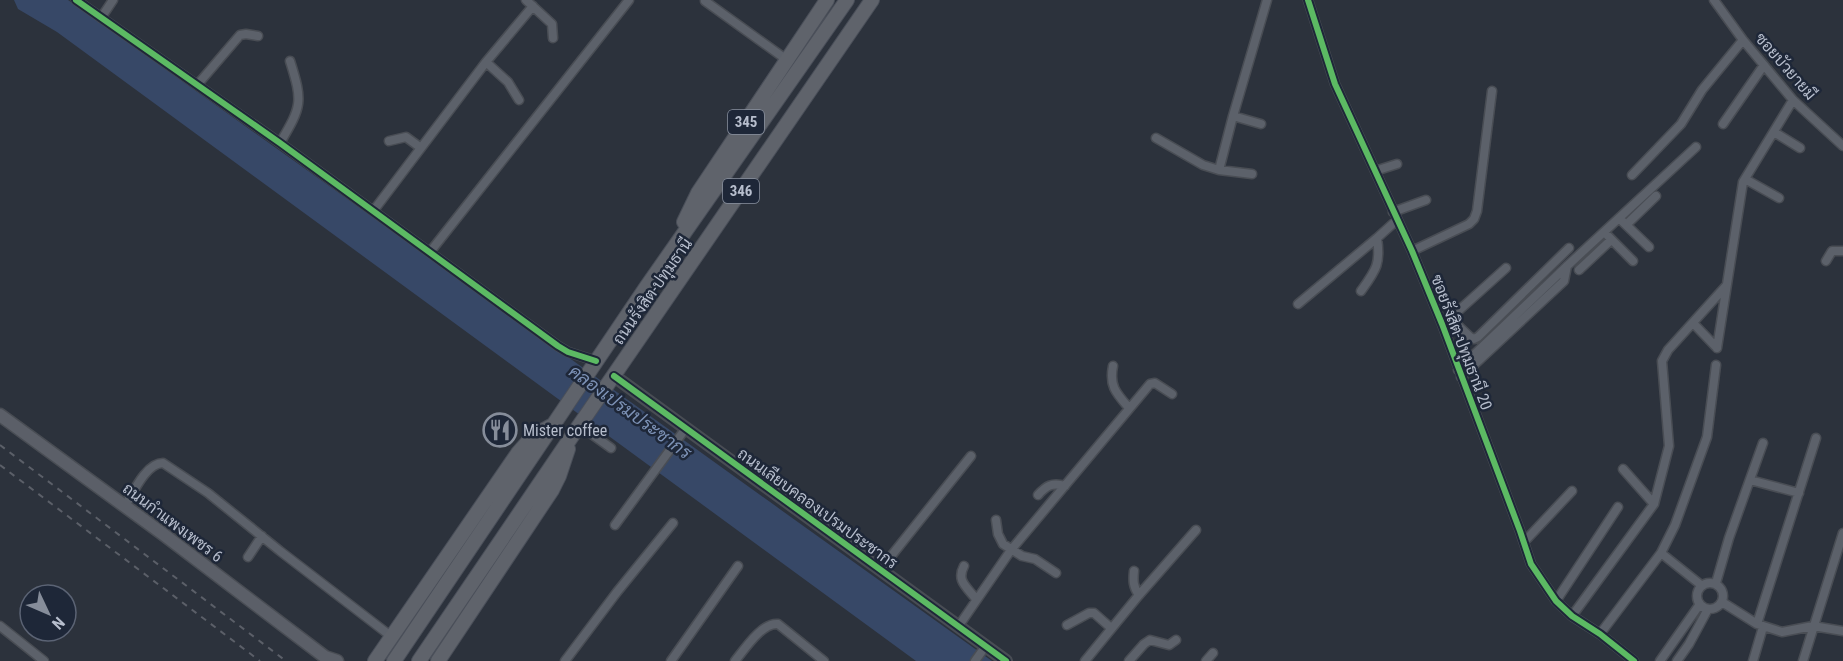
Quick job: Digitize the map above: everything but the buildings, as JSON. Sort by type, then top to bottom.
[{"type":"main road","name":"345","points":[[673,249],[689,208],[698,193],[827,0]]},
{"type":"main road","name":"ถนนรังสิต-ปทุมธานี","points":[[394,661],[593,365],[847,0]]},
{"type":"main road","name":"ถนนรังสิต-ปทุมธานี","points":[[419,661],[872,0]]},
{"type":"main road","name":"ถนนกำแพงเพชร 6","points":[[0,415],[330,660]]},
{"type":"main road","points":[[376,661],[518,453],[533,436],[552,425]]},
{"type":"main road","points":[[438,661],[552,490],[578,427]]},
{"type":"street","points":[[76,0],[374,210],[558,346],[593,365]]},
{"type":"street","points":[[101,18],[113,0]]},
{"type":"street","points":[[430,252],[629,0]]},
{"type":"street","points":[[706,0],[787,60]]},
{"type":"street","points":[[1219,170],[1267,0]]},
{"type":"street","name":"ซอยรังสิต-ปทุมธานี 20","points":[[1308,0],[1335,84],[1412,251],[1442,324],[1531,564],[1556,602],[1634,661]]},
{"type":"street","name":"ซอยบัวยายมี","points":[[1714,0],[1743,40],[1793,100],[1843,146]]},
{"type":"street","points":[[374,210],[530,3],[552,24],[553,38]]},
{"type":"street","points":[[198,84],[240,35],[258,36]]},
{"type":"street","points":[[1632,175],[1681,124],[1701,90],[1743,40]]},
{"type":"street","points":[[280,143],[299,105],[300,95],[290,61]]},
{"type":"street","points":[[486,62],[508,82],[519,100]]},
{"type":"street","points":[[1723,124],[1764,65]]},
{"type":"street","points":[[1412,251],[1461,229],[1474,219],[1477,211],[1492,91]]},
{"type":"street","points":[[1693,322],[1717,348],[1743,182],[1793,100]]},
{"type":"street","points":[[1233,116],[1261,124]]},
{"type":"street","points":[[1774,132],[1800,148]]},
{"type":"street","points":[[389,141],[406,137],[421,148]]},
{"type":"street","points":[[1156,138],[1203,165],[1219,170],[1252,174]]},
{"type":"street","points":[[1623,222],[1696,147]]},
{"type":"street","points":[[1376,171],[1397,164]]},
{"type":"street","points":[[1745,179],[1779,198]]},
{"type":"street","points":[[1460,374],[1532,306],[1564,281],[1567,266],[1604,233],[1623,222],[1656,196]]},
{"type":"street","points":[[1298,304],[1377,238],[1395,216],[1426,200]]},
{"type":"street","points":[[1623,222],[1648,247]]},
{"type":"street","points":[[1604,233],[1633,261]]},
{"type":"street","points":[[1360,291],[1379,264],[1377,238]]},
{"type":"street","points":[[1579,270],[1611,240]]},
{"type":"street","points":[[1450,318],[1470,337],[1478,337],[1569,249]]},
{"type":"street","points":[[1826,261],[1832,251],[1843,250]]},
{"type":"street","points":[[1442,324],[1506,268]]},
{"type":"street","points":[[1572,616],[1654,504],[1669,446],[1662,361],[1668,350],[1726,286]]},
{"type":"street","points":[[1600,634],[1661,553],[1676,525],[1707,437],[1716,365]]},
{"type":"street","points":[[1113,366],[1110,378],[1112,386],[1129,408]]},
{"type":"street","name":"ถนนเลียบคลองเปรมประชากร","points":[[611,379],[880,570],[984,648],[1006,661]]},
{"type":"street","points":[[958,627],[1011,550],[1129,408],[1152,383],[1172,394]]},
{"type":"street","points":[[578,427],[611,448]]},
{"type":"street","points":[[615,525],[684,429]]},
{"type":"street","points":[[1753,661],[1760,625],[1816,438]]},
{"type":"street","points":[[1716,583],[1729,538],[1763,443]]},
{"type":"street","points":[[880,570],[971,456]]},
{"type":"street","points":[[125,506],[148,469],[163,463],[201,488],[392,637]]},
{"type":"street","points":[[1623,469],[1654,504]]},
{"type":"street","points":[[1750,480],[1799,493]]},
{"type":"street","points":[[1038,495],[1051,484],[1058,483],[1065,486]]},
{"type":"street","points":[[1524,542],[1572,491]]},
{"type":"street","points":[[1556,602],[1618,507]]},
{"type":"street","points":[[996,520],[1000,539],[1011,550],[1035,559],[1056,573]]},
{"type":"street","points":[[565,661],[673,522]]},
{"type":"street","points":[[1085,661],[1196,530]]},
{"type":"street","points":[[1803,661],[1843,533]]},
{"type":"street","points":[[248,556],[262,536]]},
{"type":"street","points":[[1661,553],[1701,585],[1716,583]]},
{"type":"street","points":[[671,661],[738,566]]},
{"type":"street","points":[[964,566],[960,573],[961,580],[976,599]]},
{"type":"street","points":[[1134,571],[1134,589],[1139,595]]},
{"type":"street","points":[[1704,607],[1716,607],[1722,602],[1723,591],[1716,583]]},
{"type":"street","points":[[1701,585],[1697,595],[1704,607]]},
{"type":"street","points":[[1722,602],[1760,625],[1782,632],[1813,626],[1843,631]]},
{"type":"street","points":[[1660,661],[1704,607]]},
{"type":"street","points":[[1677,661],[1689,644],[1704,607]]},
{"type":"street","points":[[1067,625],[1094,612],[1111,628]]},
{"type":"street","points":[[735,661],[752,640],[766,627],[774,624],[778,624],[824,661]]},
{"type":"street","points":[[0,626],[44,661]]},
{"type":"street","points":[[1129,661],[1150,640],[1169,645],[1176,640]]},
{"type":"street","points":[[975,661],[984,648]]},
{"type":"street","points":[[26,661],[33,652]]},
{"type":"street","points":[[1206,661],[1213,653]]},
{"type":"water","name":"คลองเปรมประชากร","points":[[14,0],[68,0],[992,661],[916,661],[57,32],[18,9]]},
{"type":"railway","points":[[0,445],[286,661]]},
{"type":"railway","points":[[0,465],[260,661]]},
{"type":"cycle path","points":[[76,0],[280,143],[558,346],[568,352],[596,361]]},
{"type":"cycle path","points":[[1308,0],[1335,84],[1412,251],[1442,324],[1531,564],[1556,601],[1572,616],[1600,634],[1634,661]]},
{"type":"cycle path","points":[[614,376],[1006,661]]},
{"type":"place","name":"Mister coffee","points":[[500,430]]}]
